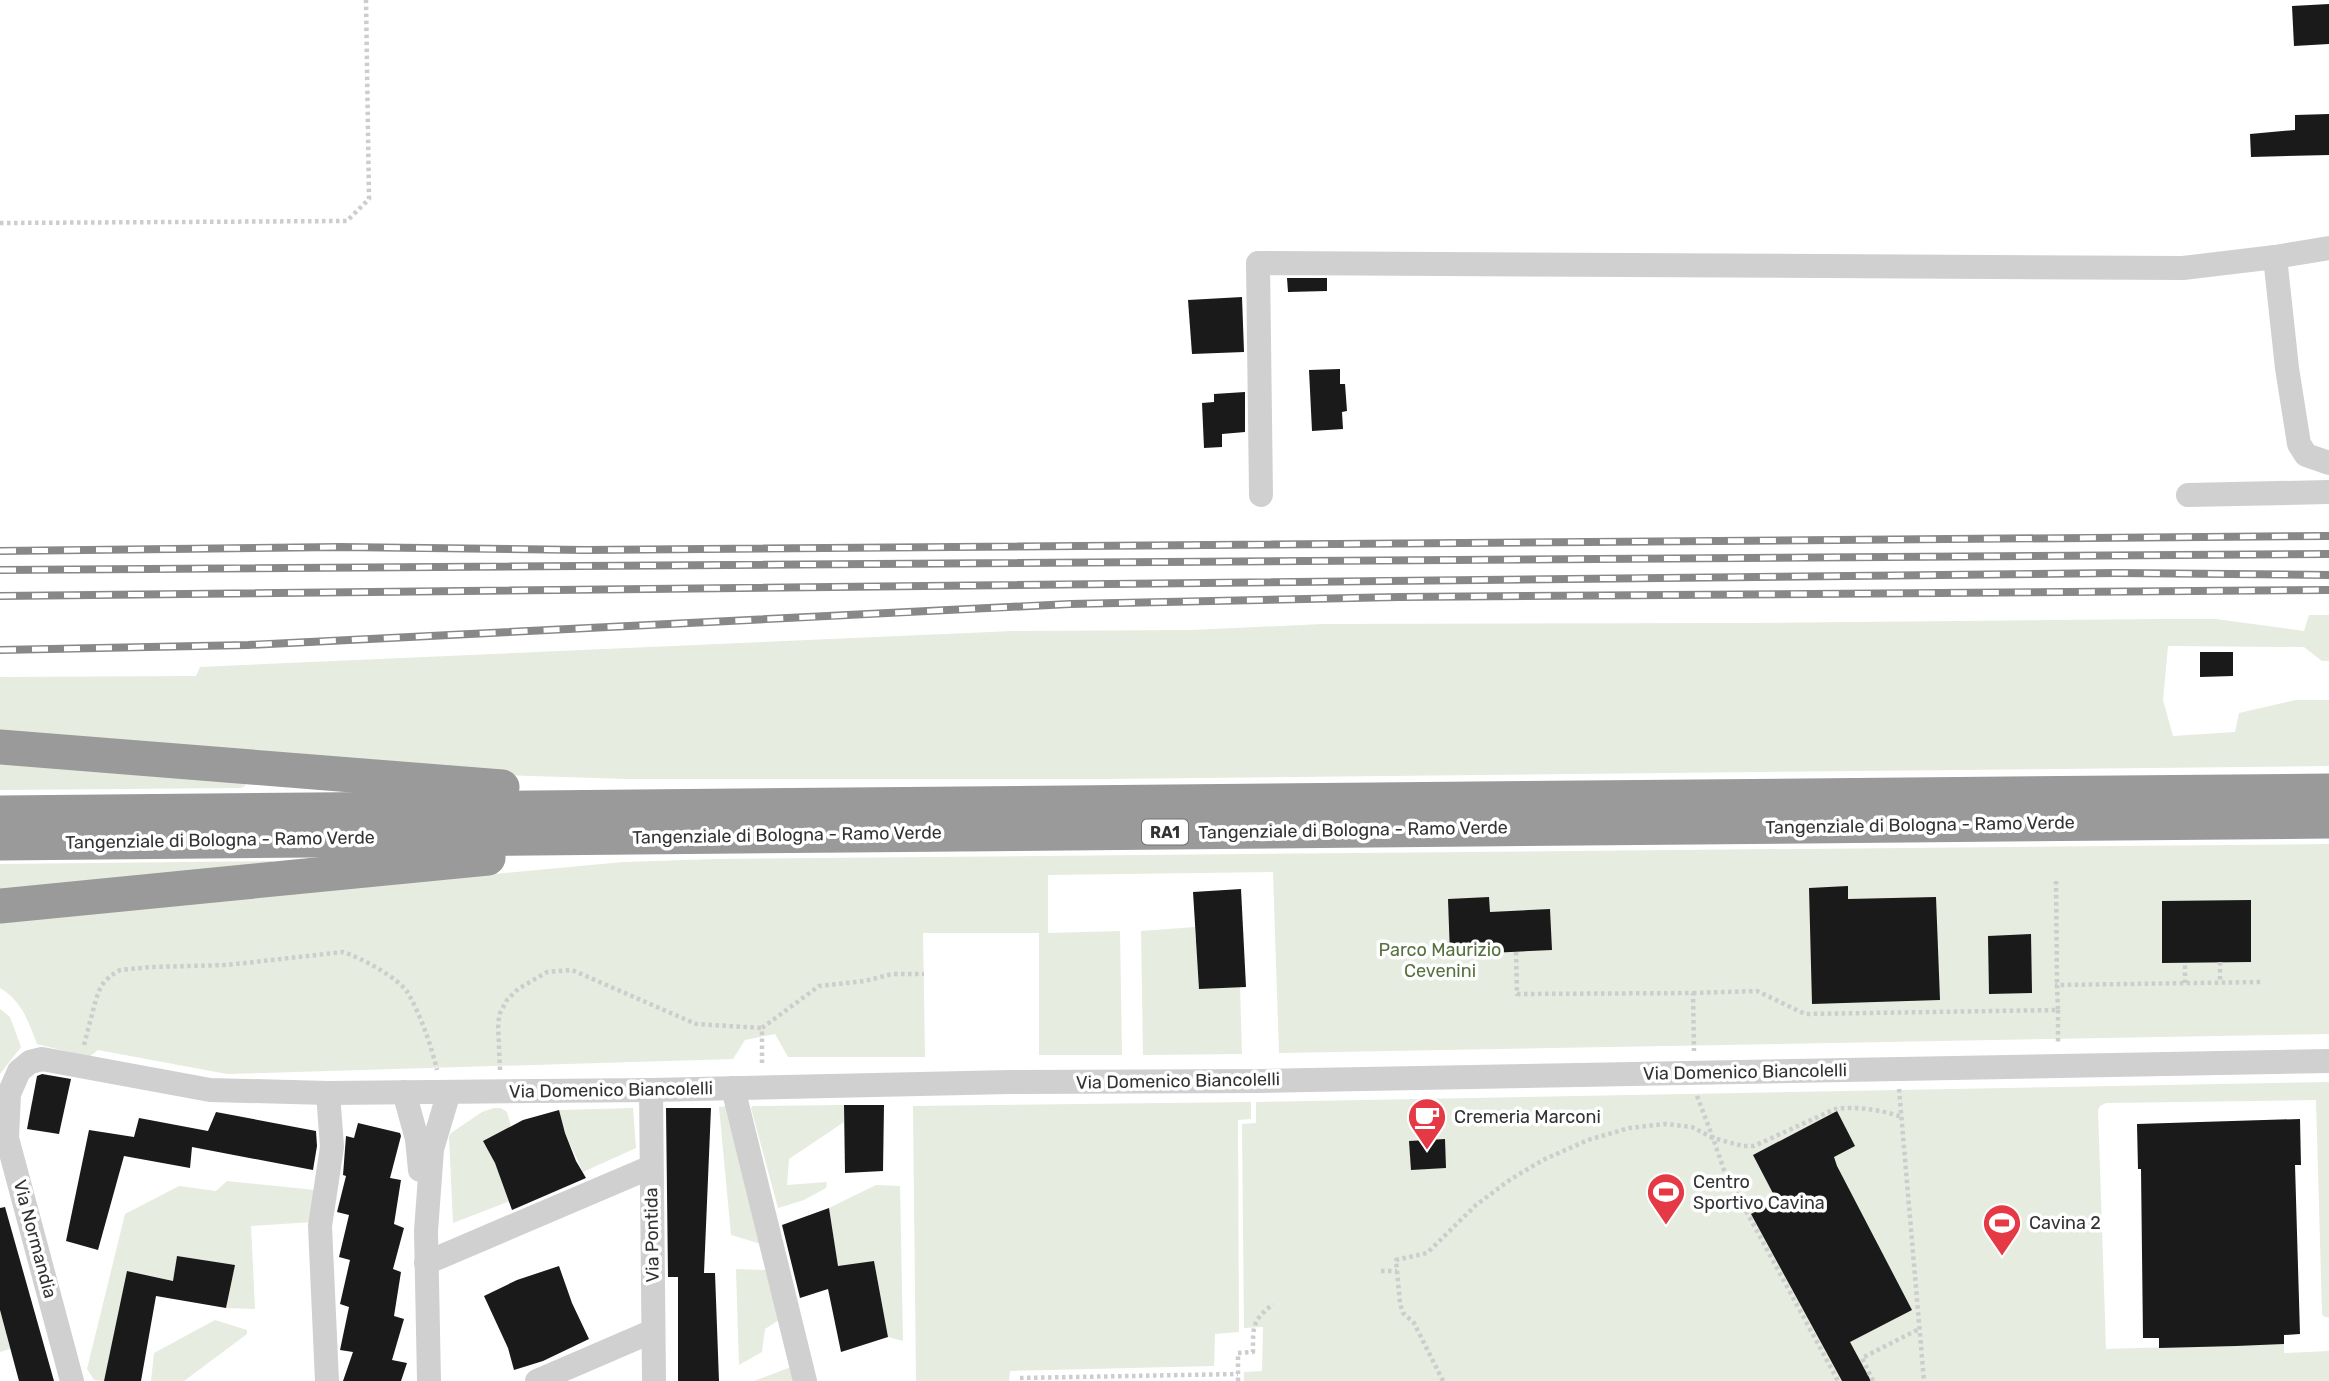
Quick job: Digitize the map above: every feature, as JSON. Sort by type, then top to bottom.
[{"type":"highway","points":[[0,747],[494,786],[803,804]]},
{"type":"highway","name":"Tangenziale di Bologna - Ramo Verde","points":[[0,813],[2329,791]]},
{"type":"highway","name":"Tangenziale di Bologna - Ramo Verde","points":[[0,843],[2329,821]]},
{"type":"highway","points":[[0,906],[537,853],[760,835]]},
{"type":"street","points":[[1261,495],[1258,262],[2183,268],[2329,248]]},
{"type":"street","points":[[2275,257],[2287,368],[2299,444],[2306,455],[2329,463]]},
{"type":"street","points":[[2188,495],[2329,492]]},
{"type":"street","name":"Via Domenico Biancolelli","points":[[30,1062],[42,1059],[210,1090],[328,1093],[651,1090],[1010,1082],[1263,1081],[2329,1061]]},
{"type":"street","name":"Via Normandia","points":[[30,1062],[19,1071],[9,1094],[6,1123],[11,1194],[72,1381]]},
{"type":"street","points":[[733,1088],[805,1381]]},
{"type":"street","name":"Via Pontida","points":[[651,1090],[654,1381]]},
{"type":"street","points":[[404,1092],[417,1139],[426,1231]]},
{"type":"street","points":[[429,1381],[426,1231],[432,1149],[444,1092]]},
{"type":"street","points":[[327,1381],[320,1226],[332,1147],[328,1093]]},
{"type":"street","points":[[426,1263],[651,1167]]},
{"type":"street","points":[[537,1381],[653,1331]]},
{"type":"path","points":[[0,223],[347,221],[369,199],[366,0]]},
{"type":"path","points":[[2056,881],[2058,1044]]},
{"type":"path","points":[[79,1066],[101,986],[110,976],[120,971],[151,967],[228,965],[343,952],[355,956],[399,983],[407,991],[432,1050],[444,1092]]},
{"type":"path","points":[[1516,952],[1517,994],[1756,991],[1805,1014],[2058,1010]]},
{"type":"path","points":[[2220,962],[2220,983]]},
{"type":"path","points":[[2185,963],[2185,983]]},
{"type":"path","points":[[499,1070],[500,1013],[507,1000],[518,989],[547,972],[572,970],[696,1024],[762,1028],[819,986],[865,981],[892,974],[923,974]]},
{"type":"path","points":[[2057,985],[2263,982]]},
{"type":"path","points":[[1693,993],[1695,1052]]},
{"type":"path","points":[[762,1028],[762,1063]]},
{"type":"path","points":[[1899,1088],[1924,1381]]},
{"type":"path","points":[[1696,1092],[1724,1170],[1838,1381]]},
{"type":"path","points":[[1443,1381],[1414,1323],[1404,1313],[1400,1303],[1396,1260],[1427,1253],[1476,1205],[1543,1160],[1588,1140],[1629,1128],[1665,1124],[1692,1126],[1713,1138],[1743,1146],[1754,1146],[1813,1118],[1845,1108],[1890,1112],[1902,1117]]},
{"type":"path","points":[[1381,1271],[1397,1271]]},
{"type":"path","points":[[1238,1381],[1238,1353],[1253,1352],[1253,1327],[1258,1316],[1273,1304]]},
{"type":"path","points":[[1873,1381],[1862,1358],[1919,1329]]},
{"type":"path","points":[[1020,1378],[1095,1379],[1238,1374]]},
{"type":"green space","points":[[2309,615],[2329,615],[2329,661],[2322,661],[2304,647],[2168,646],[2163,700],[2173,736],[2235,732],[2239,713],[2296,700],[2329,700],[2329,766],[1106,779],[627,779],[496,775],[0,734],[0,677],[196,676],[200,667],[1013,631],[1191,630],[1323,624],[2216,619],[2304,631]]},
{"type":"green space","points":[[0,760],[246,781],[241,788],[0,790]]},
{"type":"green space","name":"Parco Maurizio Cevenini","points":[[2329,844],[2329,1034],[1279,1053],[1273,872],[1048,875],[1048,933],[1120,931],[1122,1055],[1039,1055],[1039,933],[923,933],[925,1057],[788,1057],[775,1034],[745,1040],[733,1059],[227,1074],[98,1050],[89,1057],[37,1044],[19,1005],[0,988],[0,920],[623,862]]},
{"type":"green space","points":[[272,861],[273,865],[0,893],[0,864]]},
{"type":"green space","points":[[1195,927],[1199,989],[1240,987],[1242,1054],[1143,1055],[1141,931]]},
{"type":"green space","points":[[0,1009],[10,1017],[21,1047],[0,1074]]},
{"type":"green space","name":"Centro Sportivo Cavina","points":[[2329,1082],[2329,1318],[2322,1313],[2316,1100],[2106,1103],[2098,1110],[2106,1349],[2284,1344],[2284,1353],[2329,1351],[2329,1381],[1244,1381],[1244,1372],[1262,1371],[1263,1327],[1244,1328],[1242,1124],[1256,1123],[1256,1102]]},
{"type":"green space","points":[[1251,1102],[1251,1119],[1238,1120],[1239,1332],[1215,1334],[1214,1366],[1010,1371],[1009,1381],[916,1381],[913,1106]]},
{"type":"green space","points":[[844,1105],[844,1122],[789,1159],[787,1185],[827,1182],[826,1188],[804,1200],[778,1208],[751,1108]]},
{"type":"green space","points":[[728,1106],[761,1244],[731,1235],[719,1107]]},
{"type":"green space","points":[[494,1108],[507,1112],[511,1126],[495,1163],[510,1201],[453,1223],[449,1137],[482,1112]]},
{"type":"green space","points":[[633,1108],[636,1148],[583,1172],[565,1133],[559,1110]]},
{"type":"green space","points":[[227,1181],[315,1190],[313,1222],[251,1226],[255,1309],[226,1308],[234,1265],[177,1256],[173,1281],[128,1271],[104,1381],[94,1380],[87,1369],[125,1214],[179,1186],[216,1191]]},
{"type":"green space","points":[[876,1185],[900,1186],[903,1341],[888,1337],[874,1261],[838,1267],[829,1208]]},
{"type":"green space","points":[[736,1269],[767,1270],[779,1320],[765,1329],[762,1352],[739,1365]]},
{"type":"green space","points":[[0,1310],[10,1349],[0,1352]]},
{"type":"green space","points":[[215,1320],[247,1330],[247,1334],[184,1381],[151,1381],[154,1353]]},
{"type":"green space","points":[[791,1367],[794,1381],[754,1381]]},
{"type":"building","points":[[2329,4],[2329,44],[2294,46],[2292,6]]},
{"type":"building","points":[[2329,114],[2329,155],[2251,157],[2250,134],[2295,130],[2295,115]]},
{"type":"building","points":[[1287,278],[1327,278],[1327,291],[1288,292]]},
{"type":"building","points":[[1242,297],[1244,352],[1192,354],[1188,300]]},
{"type":"building","points":[[1340,369],[1340,384],[1345,384],[1347,411],[1342,412],[1343,429],[1312,431],[1309,370]]},
{"type":"building","points":[[1245,392],[1245,432],[1222,434],[1222,447],[1204,448],[1202,403],[1214,402],[1214,394]]},
{"type":"building","points":[[2200,652],[2233,652],[2233,676],[2200,677]]},
{"type":"building","points":[[1848,886],[1848,899],[1936,897],[1940,1000],[1812,1004],[1809,888]]},
{"type":"building","points":[[1241,889],[1246,987],[1199,989],[1193,892]]},
{"type":"building","points":[[1489,897],[1490,912],[1550,909],[1552,950],[1450,955],[1448,899]]},
{"type":"building","points":[[2251,900],[2251,962],[2162,963],[2162,901]]},
{"type":"building","points":[[2031,934],[2032,993],[1989,994],[1988,936]]},
{"type":"building","points":[[42,1074],[71,1079],[59,1134],[27,1129],[37,1076]]},
{"type":"building","points":[[844,1105],[884,1105],[883,1171],[845,1173]]},
{"type":"building","points":[[666,1108],[711,1108],[704,1273],[715,1273],[719,1381],[678,1381],[678,1277],[668,1277]]},
{"type":"building","points":[[559,1110],[576,1161],[586,1178],[512,1210],[495,1163],[483,1141],[523,1120]]},
{"type":"building","points":[[1837,1111],[1855,1146],[1834,1157],[1837,1166],[1912,1310],[1850,1342],[1871,1381],[1842,1381],[1751,1214],[1777,1201],[1753,1155]]},
{"type":"building","points":[[216,1112],[316,1131],[317,1146],[313,1170],[192,1147],[190,1168],[124,1156],[98,1250],[66,1241],[89,1130],[134,1137],[139,1118],[208,1131]]},
{"type":"building","points":[[2300,1119],[2301,1165],[2295,1165],[2300,1334],[2284,1335],[2284,1344],[2159,1348],[2159,1338],[2143,1338],[2141,1169],[2138,1169],[2137,1124]]},
{"type":"building","points":[[358,1123],[400,1133],[401,1136],[390,1178],[401,1180],[394,1224],[404,1228],[393,1269],[401,1272],[394,1316],[404,1319],[392,1360],[407,1363],[401,1381],[343,1381],[353,1352],[340,1350],[349,1307],[340,1304],[350,1260],[339,1257],[349,1215],[337,1212],[346,1176],[343,1175],[346,1136],[354,1138]]},
{"type":"building","points":[[1445,1139],[1446,1168],[1411,1170],[1409,1141]]},
{"type":"building","points":[[5,1207],[54,1381],[19,1381],[0,1310],[0,1208]]},
{"type":"building","points":[[829,1208],[838,1266],[874,1261],[888,1337],[841,1352],[828,1289],[800,1298],[782,1225]]},
{"type":"building","points":[[177,1256],[235,1265],[226,1308],[156,1296],[141,1381],[104,1381],[127,1271],[173,1281]]},
{"type":"building","points":[[559,1266],[589,1339],[543,1361],[514,1370],[508,1348],[484,1296],[517,1280]]},
{"type":"railway","points":[[0,551],[339,547],[585,550],[2329,536]]},
{"type":"railway","points":[[0,570],[2329,554]]},
{"type":"railway","points":[[0,596],[2116,573],[2329,575]]},
{"type":"railway","points":[[0,650],[248,645],[1070,604],[1399,597],[2329,590]]},
{"type":"place","name":"Cremeria Marconi","points":[[1427,1151]]},
{"type":"place","name":"Centro Sportivo Cavina","points":[[1666,1226]]},
{"type":"place","name":"Cavina 2","points":[[2002,1257]]}]
